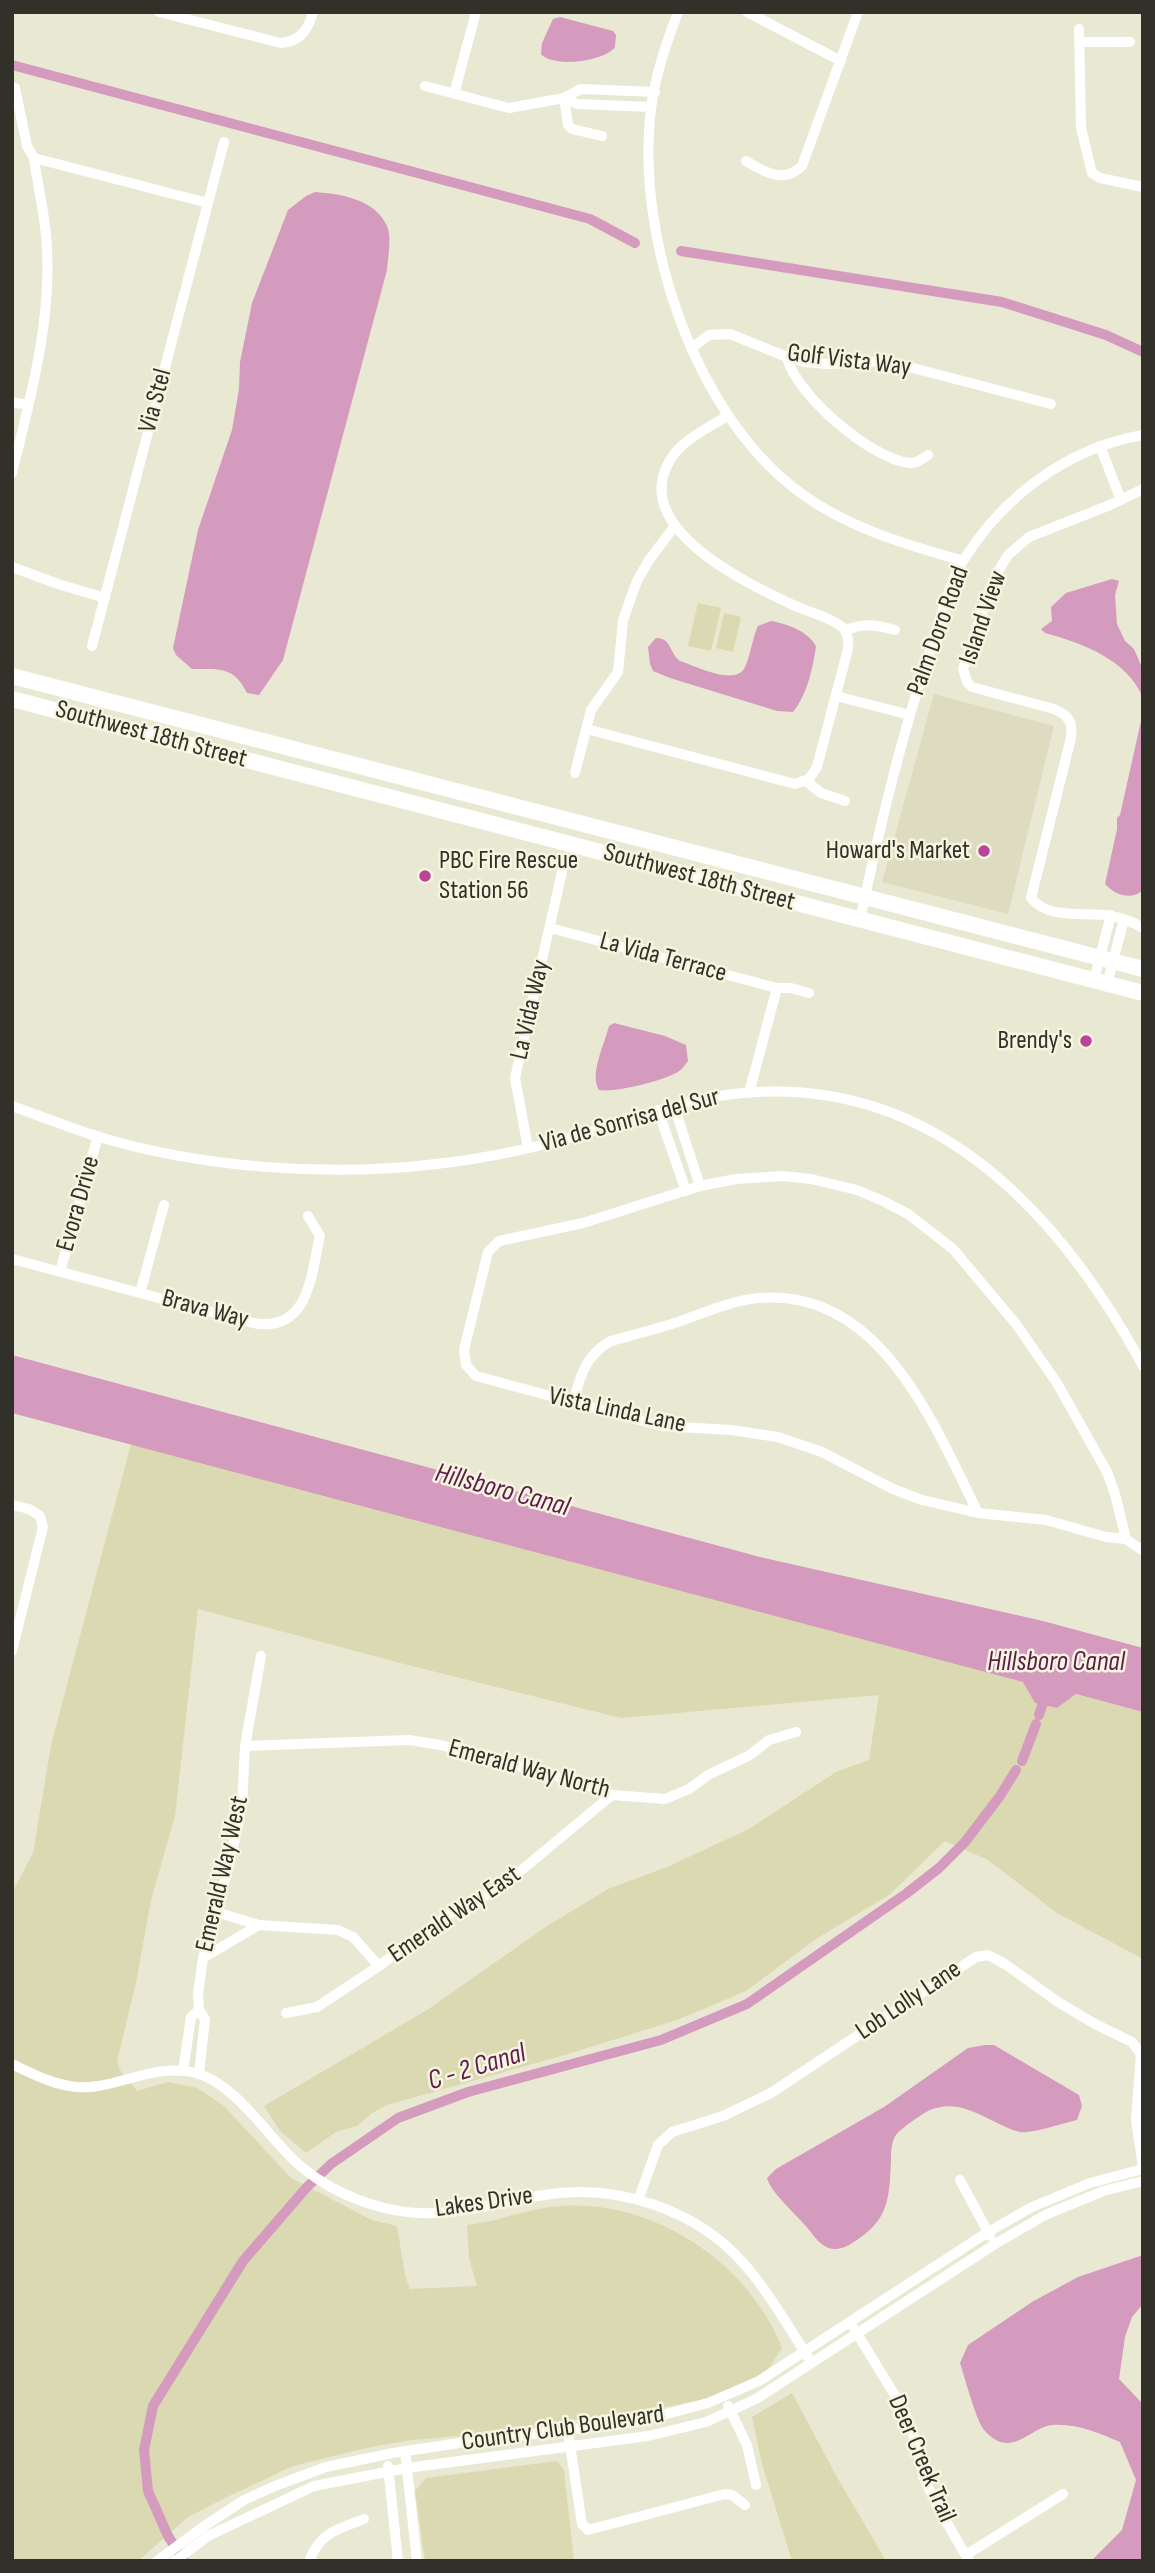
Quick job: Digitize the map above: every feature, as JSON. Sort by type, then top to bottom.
[{"type":"main road","name":"Southwest 18th Street","points":[[12,676],[1143,969]]},
{"type":"main road","name":"Southwest 18th Street","points":[[12,699],[1143,993]]},
{"type":"street","points":[[159,12],[281,43],[302,36],[313,12]]},
{"type":"street","points":[[454,94],[475,12]]},
{"type":"street","points":[[678,12],[667,39],[651,107],[648,157],[652,213],[668,283],[704,375],[727,416],[764,461],[802,494],[827,511],[873,533],[963,561]]},
{"type":"street","points":[[747,12],[841,61]]},
{"type":"street","points":[[746,161],[765,172],[782,176],[797,171],[802,166],[858,12]]},
{"type":"street","points":[[1079,29],[1082,128],[1092,173],[1100,178],[1143,187]]},
{"type":"street","points":[[1079,42],[1130,42]]},
{"type":"street","points":[[425,86],[509,108],[564,98],[581,89],[655,92]]},
{"type":"street","points":[[12,473],[40,347],[47,283],[45,219],[34,158],[27,146],[15,88]]},
{"type":"street","points":[[564,98],[577,104],[651,107]]},
{"type":"street","points":[[564,98],[568,125],[572,129],[602,136]]},
{"type":"street","name":"Via Stel","points":[[92,646],[224,142]]},
{"type":"street","points":[[34,158],[208,204]]},
{"type":"street","name":"Golf Vista Way","points":[[693,346],[709,335],[723,333],[737,336],[787,357],[827,364],[886,361],[1051,404]]},
{"type":"street","points":[[787,357],[789,370],[799,384],[823,411],[843,428],[880,452],[908,464],[917,463],[928,455]]},
{"type":"street","points":[[12,402],[28,405]]},
{"type":"street","points":[[587,729],[795,784],[806,781],[814,774],[848,649],[849,642],[845,631],[837,624],[787,603],[710,558],[674,527],[663,498],[663,483],[669,462],[684,444],[727,416]]},
{"type":"street","points":[[12,419],[25,422]]},
{"type":"street","name":"Palm Doro Road","points":[[860,920],[910,715],[944,604],[963,561],[994,517],[1023,490],[1057,468],[1100,446],[1143,435]]},
{"type":"street","points":[[1100,446],[1121,499]]},
{"type":"street","name":"Island View","points":[[1143,489],[1029,537],[1008,555],[993,580],[963,669],[964,676],[972,687],[1054,709],[1067,715],[1071,722],[1071,738],[1031,898],[1035,904],[1084,915],[1111,915],[1143,928]]},
{"type":"street","points":[[575,773],[594,704],[611,685],[618,672],[623,620],[637,581],[649,559],[674,527]]},
{"type":"street","points":[[12,567],[105,598]]},
{"type":"street","points":[[845,631],[865,624],[895,630]]},
{"type":"street","points":[[836,696],[910,715]]},
{"type":"street","points":[[806,781],[821,793],[845,801]]},
{"type":"street","name":"La Vida Way","points":[[528,1147],[515,1078],[562,872]]},
{"type":"street","points":[[1106,960],[1111,915]]},
{"type":"street","points":[[1100,982],[1106,960],[1124,919]]},
{"type":"street","name":"La Vida Terrace","points":[[550,929],[776,988],[791,988],[809,993]]},
{"type":"street","points":[[749,1093],[776,988]]},
{"type":"street","name":"Via de Sonrisa del Sur","points":[[12,1105],[98,1136],[225,1161],[336,1169],[433,1164],[486,1157],[558,1142],[658,1110],[719,1096],[795,1093],[852,1102],[920,1125],[964,1150],[1010,1187],[1057,1239],[1111,1314],[1143,1366]]},
{"type":"street","points":[[674,1106],[700,1186]]},
{"type":"street","points":[[658,1110],[686,1191]]},
{"type":"street","name":"Evora Drive","points":[[60,1272],[98,1136]]},
{"type":"street","name":"Vista Linda Lane","points":[[1126,1539],[1107,1472],[1057,1383],[988,1288],[953,1249],[932,1230],[883,1201],[848,1188],[811,1179],[755,1177],[700,1186],[583,1223],[499,1241],[488,1252],[464,1350],[466,1365],[483,1379],[662,1426],[731,1430],[778,1437],[822,1452],[893,1489],[922,1500],[978,1513],[1046,1520],[1106,1537],[1126,1539],[1143,1551]]},
{"type":"street","points":[[140,1293],[164,1205]]},
{"type":"street","name":"Brava Way","points":[[12,1259],[253,1323],[268,1324],[283,1320],[296,1311],[307,1292],[320,1236],[308,1216]]},
{"type":"street","points":[[573,1403],[585,1365],[593,1354],[611,1341],[747,1300],[784,1298],[803,1301],[855,1324],[882,1350],[926,1412],[978,1513]]},
{"type":"street","points":[[12,1505],[29,1509],[40,1516],[43,1527],[12,1651]]},
{"type":"street","name":"Emerald Way West","points":[[199,2074],[205,2019],[199,2010],[198,1994],[203,1958],[242,1805],[245,1746],[261,1656]]},
{"type":"street","name":"Emerald Way North","points":[[245,1746],[410,1740],[440,1745],[584,1784],[612,1795],[665,1799],[689,1789],[708,1775],[750,1755],[769,1741],[796,1732]]},
{"type":"street","name":"Emerald Way East","points":[[286,2013],[317,2007],[379,1966],[446,1916],[500,1888],[612,1795]]},
{"type":"street","points":[[216,1912],[259,1925],[338,1930],[353,1937],[379,1966]]},
{"type":"street","points":[[203,1958],[259,1925]]},
{"type":"street","name":"Lob Lolly Lane","points":[[639,2199],[658,2145],[672,2132],[723,2116],[771,2093],[976,1956],[989,1955],[1058,2002],[1132,2042],[1142,2054],[1136,2120],[1143,2168]]},
{"type":"street","name":"Emerald Way West","points":[[183,2071],[191,2017],[199,2010]]},
{"type":"street","name":"Lakes Drive","points":[[12,2064],[62,2085],[96,2087],[143,2073],[183,2071],[199,2074],[247,2108],[299,2165],[336,2190],[377,2206],[414,2213],[465,2212],[555,2194],[588,2192],[639,2199],[706,2230],[744,2264],[779,2310],[812,2363]]},
{"type":"street","name":"Country Club Boulevard","points":[[175,2561],[244,2500],[309,2473],[405,2451],[568,2432],[666,2416],[723,2397],[759,2381],[988,2232],[1053,2198],[1090,2183],[1143,2168]]},
{"type":"street","points":[[960,2180],[995,2244]]},
{"type":"street","name":"Country Club Boulevard","points":[[158,2560],[205,2532],[314,2486],[407,2468],[648,2437],[680,2430],[731,2411],[757,2399],[995,2244],[1047,2214],[1103,2191],[1143,2181]]},
{"type":"street","name":"Deer Creek Trail","points":[[850,2321],[904,2410],[917,2445],[923,2476],[967,2558]]},
{"type":"street","points":[[723,2397],[747,2445],[757,2485]]},
{"type":"street","points":[[568,2432],[582,2525],[588,2530],[725,2494],[732,2495],[745,2505]]},
{"type":"street","points":[[405,2451],[416,2561]]},
{"type":"street","points":[[387,2455],[398,2561]]},
{"type":"street","points":[[309,2473],[314,2486]]},
{"type":"street","points":[[967,2558],[1063,2494]]},
{"type":"street","points":[[309,2561],[314,2548],[326,2534],[364,2519]]},
{"type":"shaded area","points":[[698,603],[721,608],[711,651],[688,646]]},
{"type":"shaded area","points":[[724,613],[741,617],[733,652],[716,648]]},
{"type":"shaded area","points":[[934,694],[1054,726],[1008,914],[882,882]]},
{"type":"shaded area","points":[[131,1444],[1024,1682],[1035,1703],[1057,1708],[1076,1694],[1143,1712],[1143,1959],[1057,1913],[988,1860],[945,1841],[889,1895],[816,1939],[746,1991],[677,2020],[387,2105],[357,2126],[336,2132],[306,2153],[280,2131],[264,2106],[427,2010],[547,1926],[608,1889],[667,1867],[749,1829],[836,1772],[869,1760],[879,1695],[621,1718],[198,1609],[175,1816],[151,1900],[136,1983],[117,2061],[120,2070],[137,2091],[168,2082],[197,2088],[223,2105],[291,2178],[372,2220],[397,2226],[410,2289],[477,2286],[469,2258],[467,2225],[550,2207],[597,2207],[631,2214],[663,2226],[694,2243],[722,2264],[747,2289],[767,2317],[782,2348],[766,2372],[734,2391],[696,2401],[517,2431],[411,2440],[293,2466],[188,2517],[138,2561],[12,2561],[12,1893],[33,1853],[51,1745]]},
{"type":"shaded area","points":[[792,2393],[886,2561],[792,2561],[762,2464],[752,2417]]},
{"type":"shaded area","points":[[557,2461],[564,2470],[574,2561],[425,2561],[415,2491],[426,2478]]},
{"type":"water","points":[[560,17],[613,31],[616,35],[615,47],[600,56],[578,61],[556,61],[547,58],[541,54],[542,43],[553,19]]},
{"type":"water","points":[[315,192],[356,200],[366,204],[382,217],[389,236],[387,270],[283,660],[259,695],[247,693],[237,678],[225,671],[192,669],[176,655],[173,648],[198,530],[232,430],[239,389],[240,362],[252,303],[288,210]]},
{"type":"water","points":[[1112,579],[1119,581],[1115,595],[1117,624],[1125,641],[1134,649],[1143,670],[1143,698],[1127,673],[1115,663],[1088,648],[1045,633],[1041,629],[1052,621],[1051,607],[1066,593]]},
{"type":"water","points":[[771,621],[802,632],[816,646],[806,689],[793,712],[777,711],[670,678],[653,671],[650,664],[648,647],[656,638],[665,640],[680,661],[725,675],[740,673],[745,667],[758,626]]},
{"type":"water","points":[[1143,712],[1143,890],[1128,896],[1118,894],[1105,884],[1117,818],[1120,815]]},
{"type":"water","points":[[614,1023],[665,1036],[686,1045],[688,1061],[678,1072],[660,1079],[626,1088],[599,1090],[596,1076],[599,1058],[609,1026]]},
{"type":"water","name":"Hillsboro Canal","points":[[12,1355],[760,1557],[1043,1621],[1143,1648],[1143,1712],[1076,1694],[1057,1708],[1035,1703],[1023,1682],[12,1413]]},
{"type":"water","points":[[994,2045],[1079,2095],[1082,2106],[1077,2120],[1020,2132],[954,2106],[930,2110],[898,2132],[894,2138],[887,2200],[872,2228],[843,2248],[831,2249],[822,2244],[779,2197],[767,2178],[776,2169],[884,2107],[968,2048]]},
{"type":"water","points":[[1143,2255],[1143,2304],[1132,2317],[1125,2337],[1119,2379],[1143,2404],[1143,2561],[1091,2561],[1122,2530],[1136,2480],[1120,2442],[1087,2429],[1061,2425],[1044,2427],[1012,2443],[994,2439],[981,2425],[960,2363],[968,2345],[1032,2302],[1078,2277]]},
{"type":"waterway","points":[[12,65],[590,219],[635,243]]},
{"type":"waterway","points":[[681,251],[1002,302],[1106,335],[1143,352]]},
{"type":"waterway","points":[[1039,1715],[1046,1694]]},
{"type":"waterway","name":"C - 2 Canal","points":[[1022,1761],[1036,1724]]},
{"type":"waterway","name":"C - 2 Canal","points":[[184,2561],[168,2536],[148,2491],[144,2450],[153,2406],[243,2261],[307,2187],[331,2164],[398,2118],[468,2092],[661,2040],[747,2004],[939,1868],[965,1842],[1016,1770]]},
{"type":"place","name":"Howard's Market","points":[[984,851]]},
{"type":"place","name":"PBC Fire Rescue Station 56","points":[[425,876]]},
{"type":"place","name":"Brendy's","points":[[1086,1041]]}]
